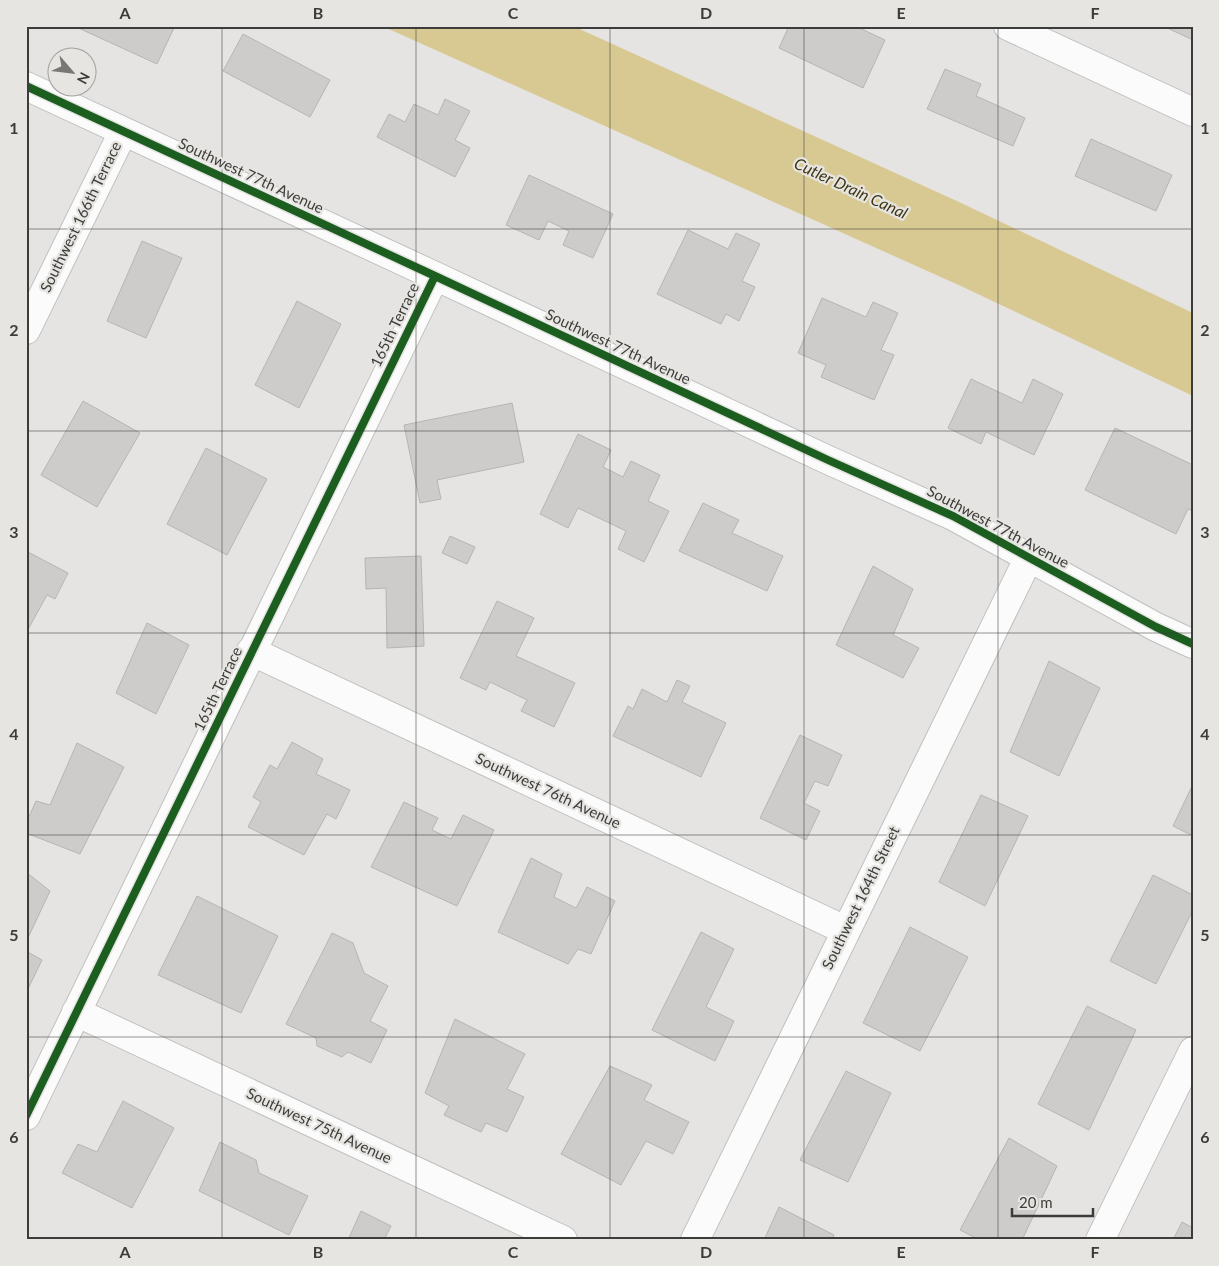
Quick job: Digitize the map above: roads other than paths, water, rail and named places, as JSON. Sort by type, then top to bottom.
[{"type":"street","points":[[1008,26],[1193,112]]},
{"type":"street","name":"Southwest 77th Avenue","points":[[26,86],[819,456],[953,516],[1156,627],[1193,644]]},
{"type":"street","name":"Southwest 166th Terrace","points":[[26,330],[123,132]]},
{"type":"street","name":"165th Terrace","points":[[26,1116],[435,276]]},
{"type":"street","name":"Southwest 164th Street","points":[[695,1240],[1029,557]]},
{"type":"street","name":"Southwest 76th Avenue","points":[[251,652],[845,930]]},
{"type":"street","name":"Southwest 75th Avenue","points":[[76,1012],[562,1240]]},
{"type":"street","points":[[1100,1240],[1193,1051]]},
{"type":"water","name":"Cutler Drain Canal","points":[[382,26],[573,26],[959,202],[1193,313],[1193,396],[963,287]]}]
